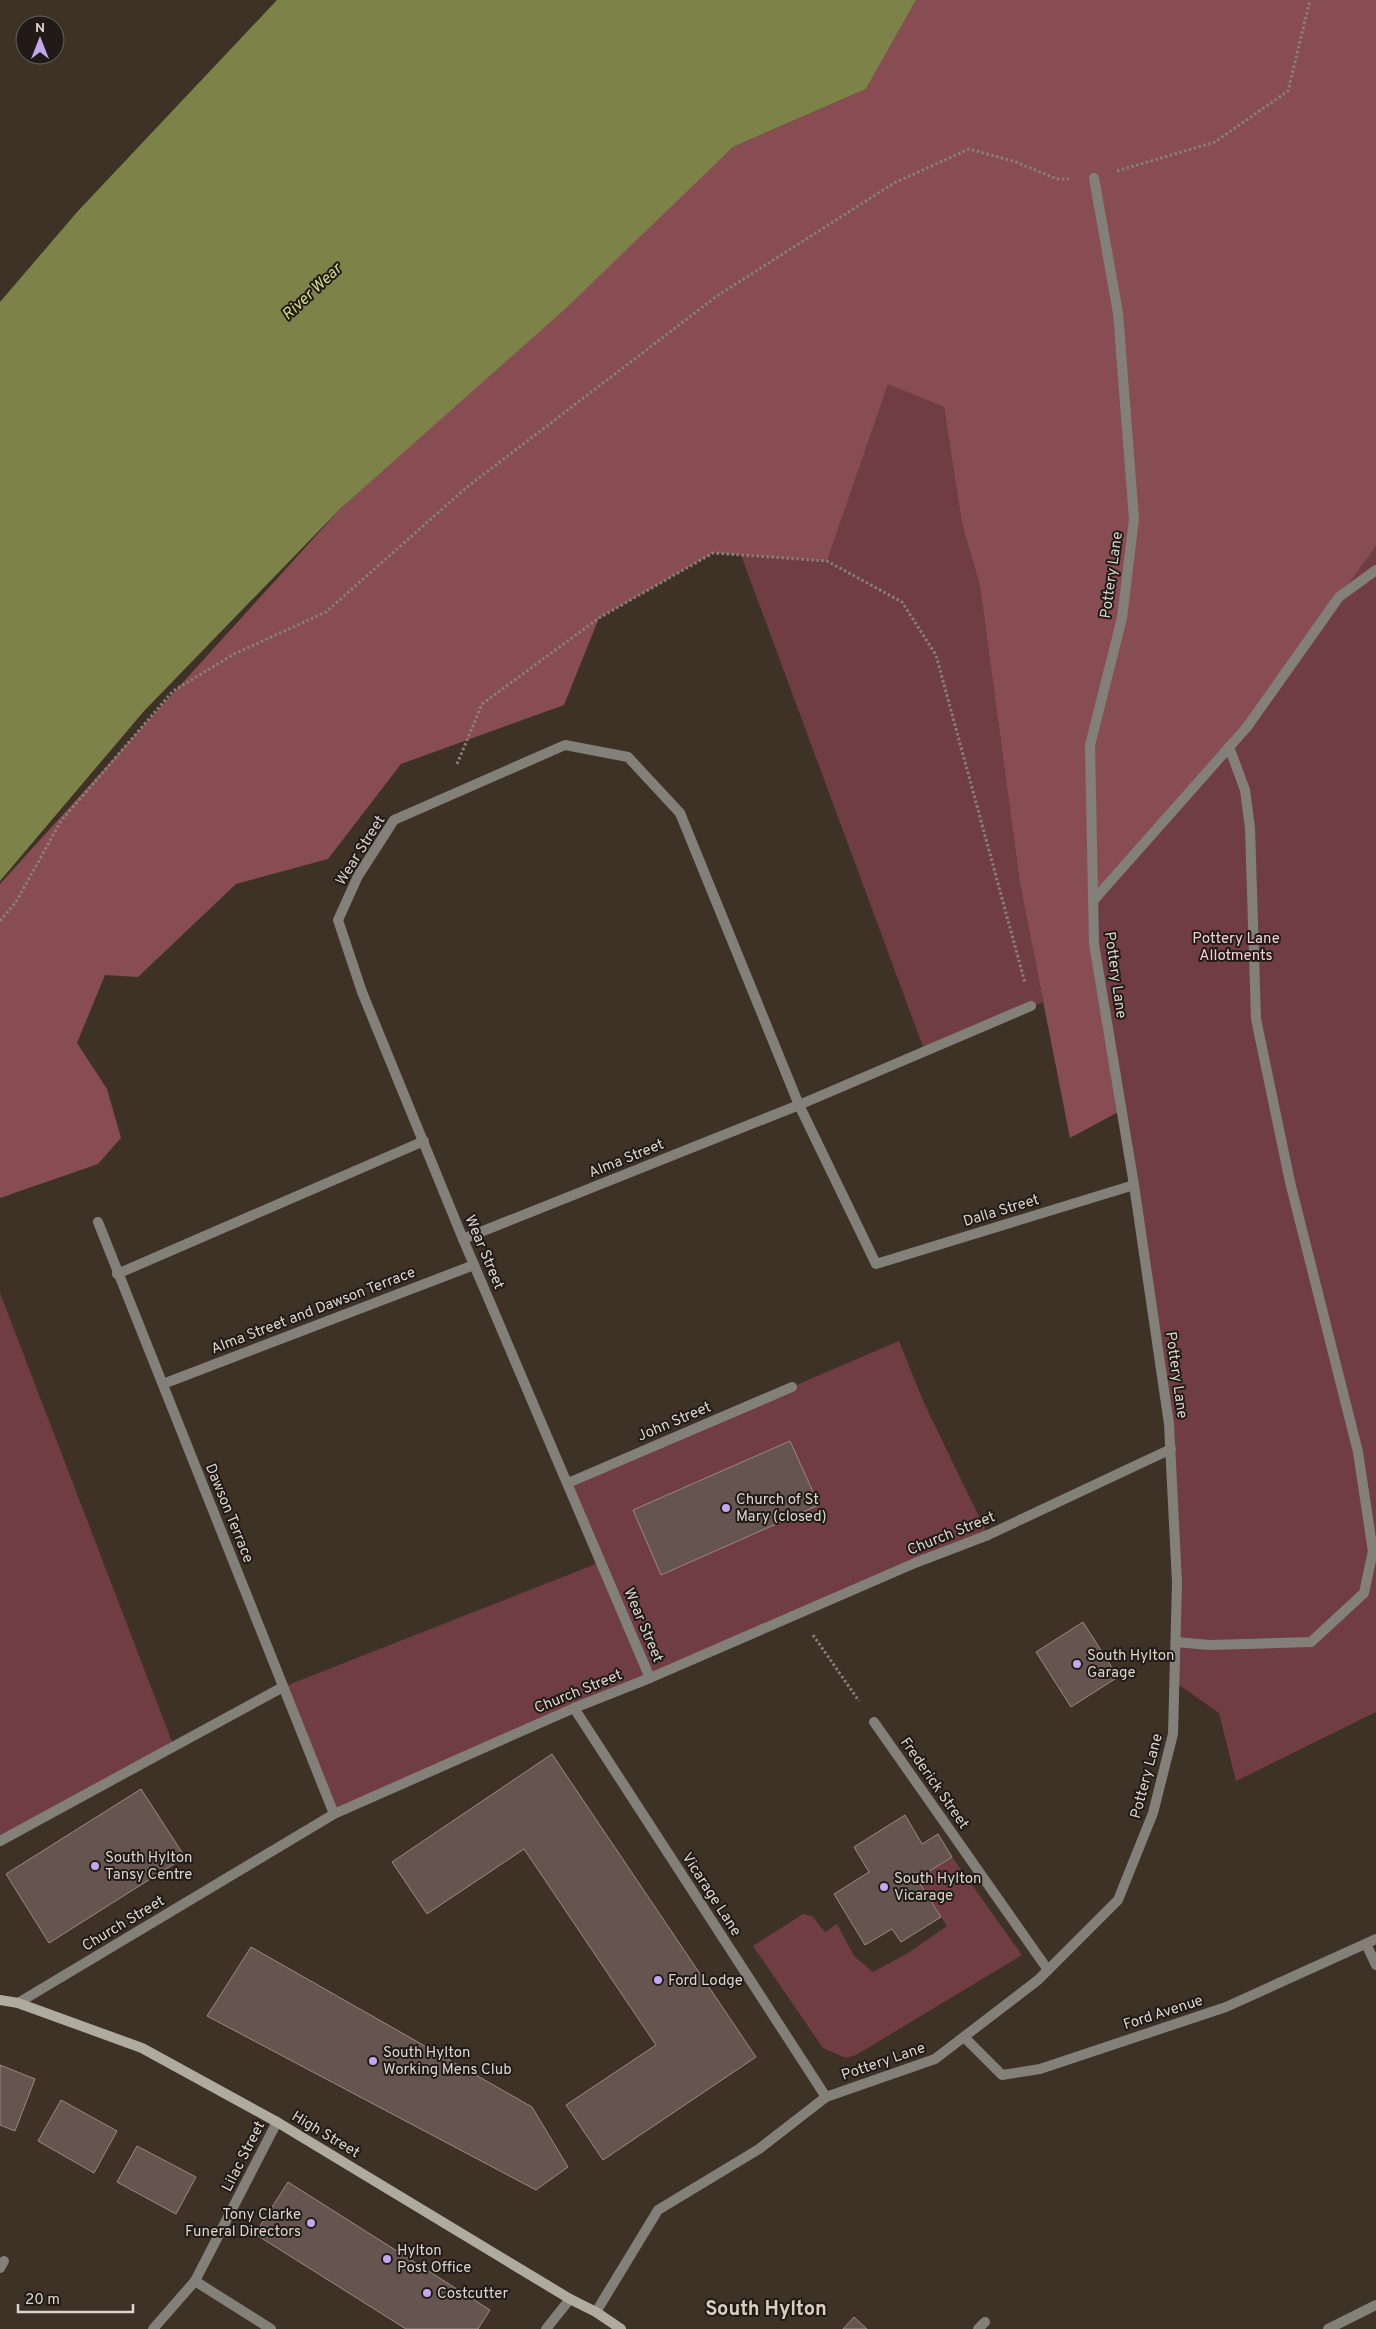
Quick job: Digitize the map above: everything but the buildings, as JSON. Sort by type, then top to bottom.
[{"type":"street","name":"Pottery Lane","points":[[596,2312],[658,2210],[759,2149],[826,2097],[935,2059],[1048,1970],[1118,1900],[1153,1813],[1173,1734],[1178,1583],[1169,1424],[1134,1185],[1094,944],[1090,745],[1122,618],[1134,519],[1118,313],[1094,178]]},
{"type":"street","points":[[1093,901],[1247,726],[1339,597],[1376,570]]},
{"type":"street","name":"Wear Street","points":[[650,1678],[463,1239],[362,992],[338,920],[358,876],[394,820],[564,745],[628,757],[680,813],[799,1105],[876,1264]]},
{"type":"street","points":[[1229,747],[1245,790],[1250,828],[1256,1019],[1290,1182],[1358,1452],[1372,1552]]},
{"type":"street","name":"Alma Street","points":[[463,1239],[799,1105],[1031,1006]]},
{"type":"street","points":[[117,1274],[424,1141]]},
{"type":"street","name":"Dalla Street","points":[[876,1264],[1134,1185]]},
{"type":"street","name":"Dawson Terrace","points":[[98,1222],[117,1274],[163,1384],[334,1814]]},
{"type":"street","name":"Alma Street and Dawson Terrace","points":[[163,1384],[474,1264]]},
{"type":"street","name":"John Street","points":[[568,1483],[792,1387]]},
{"type":"street","name":"Church Street","points":[[18,2003],[334,1814],[574,1708],[650,1678],[797,1613],[915,1563],[988,1536],[1171,1449]]},
{"type":"street","points":[[1176,1642],[1209,1645],[1311,1642],[1364,1593],[1376,1535]]},
{"type":"street","points":[[0,1842],[284,1687]]},
{"type":"street","name":"Vicarage Lane","points":[[574,1708],[826,2097]]},
{"type":"street","name":"Frederick Street","points":[[874,1722],[1048,1970]]},
{"type":"street","name":"Ford Avenue","points":[[964,2037],[1002,2075],[1040,2069],[1226,2007],[1376,1939]]},
{"type":"street","points":[[1366,1944],[1376,1965]]},
{"type":"street","name":"High Street","points":[[0,2000],[18,2003],[142,2048],[277,2122],[570,2299],[596,2312],[621,2329]]},
{"type":"street","name":"Lilac Street","points":[[153,2329],[195,2281],[277,2122]]},
{"type":"street","points":[[195,2281],[271,2329]]},
{"type":"street","points":[[546,2329],[570,2299]]},
{"type":"street","points":[[1328,2329],[1376,2305]]},
{"type":"path","points":[[0,921],[16,902],[61,821],[173,691],[234,654],[326,612],[467,487],[717,296],[894,183],[969,149],[1016,162],[1057,180],[1094,178],[1215,142],[1288,91],[1310,0]]},
{"type":"path","points":[[442,799],[482,704],[599,618],[713,553],[827,561],[902,602],[936,655],[1031,1006]]},
{"type":"path","points":[[797,1613],[874,1722]]},
{"type":"green space","points":[[888,383],[944,407],[962,524],[980,586],[1020,884],[1043,1002],[925,1052],[741,555],[827,561]]},
{"type":"green space","name":"Pottery Lane Allotments","points":[[1376,545],[1376,1712],[1236,1781],[1219,1713],[1175,1682],[1169,1424],[1094,944],[1093,901]]},
{"type":"green space","points":[[0,1293],[174,1747],[0,1841]]},
{"type":"green space","points":[[899,1341],[924,1403],[988,1535],[334,1814],[283,1687],[601,1562],[568,1483]]},
{"type":"green space","points":[[952,1857],[1022,1955],[856,2055],[846,2058],[823,2048],[753,1946],[803,1914],[812,1916],[825,1932],[837,1924],[854,1956],[873,1972],[908,1953],[947,1926],[917,1879]]},
{"type":"shaded area","points":[[916,0],[1376,0],[1376,546],[1229,747],[1093,901],[1122,1110],[1070,1138],[1020,884],[980,586],[962,524],[944,407],[888,384],[827,561],[713,553],[599,618],[564,705],[401,764],[328,859],[236,884],[138,977],[105,975],[77,1043],[107,1089],[121,1138],[98,1164],[0,1198],[0,884],[341,508],[733,147],[866,89]]},
{"type":"water","name":"River Wear","points":[[277,0],[916,0],[866,89],[733,147],[565,309],[341,508],[144,711],[0,881],[0,302],[78,211]]},
{"type":"place","name":"Church of St Mary (closed)","points":[[726,1508]]},
{"type":"place","name":"South Hylton Garage","points":[[1077,1664]]},
{"type":"place","name":"South Hylton Tansy Centre","points":[[95,1866]]},
{"type":"place","name":"South Hylton Vicarage","points":[[884,1887]]},
{"type":"place","name":"Ford Lodge","points":[[658,1980]]},
{"type":"place","name":"South Hylton Working Mens Club","points":[[373,2061]]},
{"type":"place","name":"Tony Clarke Funeral Directors","points":[[311,2223]]},
{"type":"place","name":"Hylton Post Office","points":[[387,2259]]},
{"type":"place","name":"Costcutter","points":[[427,2293]]},
{"type":"district","name":"South Hylton","points":[[766,2308]]}]
